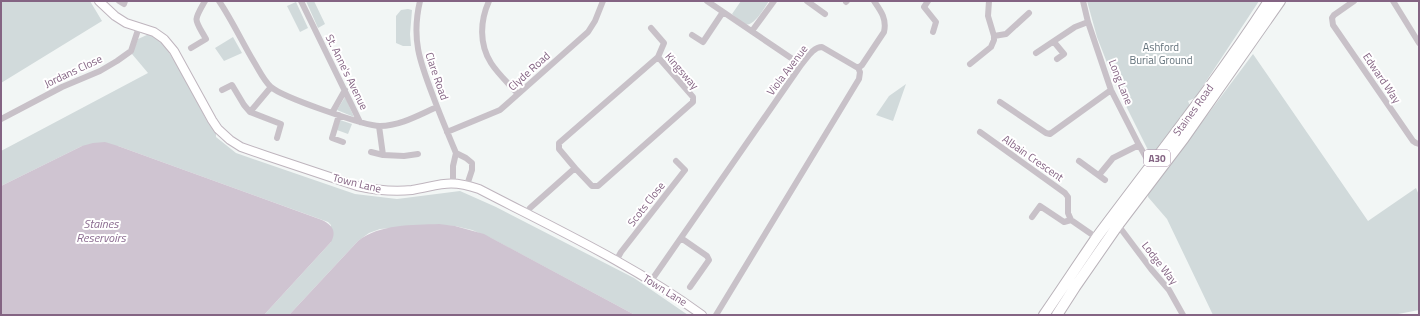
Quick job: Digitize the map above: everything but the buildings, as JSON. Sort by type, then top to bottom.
[{"type":"highway","name":"Staines Road","points":[[1044,315],[1097,238],[1251,29],[1269,1]]},
{"type":"highway","name":"Staines Road","points":[[1057,315],[1118,225],[1184,138],[1280,1]]},
{"type":"main road","name":"Town Lane","points":[[99,1],[112,14],[126,22],[154,32],[170,45],[218,129],[230,140],[242,147],[369,189],[384,191],[405,190],[453,183],[479,189],[616,261],[651,281],[702,315]]},
{"type":"street","points":[[119,2],[124,4],[125,1]]},
{"type":"street","points":[[191,48],[206,39],[196,22],[196,18],[205,1]]},
{"type":"street","points":[[219,1],[270,87],[282,94],[324,112],[360,122]]},
{"type":"street","name":"St. Anne's Avenue","points":[[300,1],[360,122],[378,126],[398,124],[437,107]]},
{"type":"street","name":"Clare Road","points":[[420,1],[416,32],[418,52],[437,107],[456,153]]},
{"type":"street","points":[[489,1],[484,13],[482,35],[487,54],[492,64],[518,94]]},
{"type":"street","name":"Clyde Road","points":[[447,132],[500,110],[588,32],[595,21],[603,1]]},
{"type":"street","points":[[707,1],[794,60]]},
{"type":"street","points":[[752,31],[774,1]]},
{"type":"street","points":[[807,1],[825,14]]},
{"type":"street","points":[[716,315],[859,79],[860,72],[858,68],[862,65],[884,32],[886,22],[884,16],[874,1]]},
{"type":"street","points":[[928,1],[924,7],[936,22],[933,32]]},
{"type":"street","points":[[970,64],[991,46],[994,40],[988,16],[989,1]]},
{"type":"street","name":"Long Lane","points":[[1083,1],[1088,22],[1111,90],[1151,166]]},
{"type":"street","name":"Edward Way","points":[[1354,1],[1336,13],[1332,18],[1333,25],[1413,141],[1416,144],[1419,144]]},
{"type":"street","points":[[1393,1],[1419,43]]},
{"type":"street","points":[[692,35],[703,42],[723,12]]},
{"type":"street","points":[[994,36],[1006,34],[1029,13]]},
{"type":"street","points":[[1036,53],[1075,27],[1088,22]]},
{"type":"street","name":"Jordans Close","points":[[1,119],[62,87],[100,71],[117,61],[130,51],[138,27]]},
{"type":"street","points":[[652,28],[664,43],[658,57]]},
{"type":"street","points":[[1054,42],[1064,54],[1057,59]]},
{"type":"street","name":"Viola Avenue","points":[[651,281],[792,78],[814,49],[822,47],[858,68]]},
{"type":"street","name":"Kingsway","points":[[658,57],[693,97],[693,102],[598,186],[592,186],[575,168],[559,149],[559,143],[658,57]]},
{"type":"street","points":[[222,90],[232,85],[250,112],[281,124],[277,138]]},
{"type":"street","points":[[250,112],[270,87]]},
{"type":"street","points":[[332,113],[345,90]]},
{"type":"street","points":[[1000,102],[1046,133],[1050,134],[1111,90]]},
{"type":"street","points":[[339,115],[332,138],[343,142]]},
{"type":"street","points":[[378,126],[383,155]]},
{"type":"street","name":"Albain Crescent","points":[[980,132],[1065,193],[1068,197],[1068,213],[1071,220]]},
{"type":"street","points":[[1099,175],[1113,158],[1139,145]]},
{"type":"street","points":[[371,152],[383,155],[404,156],[418,154]]},
{"type":"street","points":[[453,183],[453,166],[456,153],[472,163],[472,170],[467,185]]},
{"type":"street","name":"Scots Close","points":[[616,261],[621,252],[685,170],[676,161]]},
{"type":"street","points":[[1080,161],[1105,180]]},
{"type":"street","points":[[526,214],[530,208],[575,168]]},
{"type":"street","points":[[1032,217],[1040,206],[1064,222],[1071,220],[1097,238]]},
{"type":"street","name":"Lodge Way","points":[[1118,225],[1169,290],[1183,315]]},
{"type":"street","points":[[681,238],[707,256],[709,260],[690,287]]},
{"type":"green space","points":[[1,1],[90,1],[102,21],[1,83]]},
{"type":"green space","points":[[306,1],[314,1],[325,24],[318,28]]},
{"type":"green space","points":[[741,1],[769,1],[752,23],[745,24],[732,14]]},
{"type":"green space","name":"Ashford Burial Ground","points":[[1087,1],[1259,1],[1195,98],[1188,101],[1190,106],[1151,156],[1116,86],[1097,37]]},
{"type":"green space","points":[[296,2],[308,28],[300,32],[287,6]]},
{"type":"green space","points":[[401,10],[412,10],[410,34],[411,46],[403,46],[396,43],[396,16]]},
{"type":"green space","points":[[149,34],[161,40],[182,73],[207,121],[216,133],[216,137],[236,153],[355,194],[397,199],[460,191],[496,207],[634,278],[688,315],[635,315],[491,238],[472,230],[455,226],[428,225],[380,229],[369,233],[358,241],[289,315],[264,315],[331,242],[331,225],[328,222],[118,146],[82,146],[1,186],[1,151],[148,73],[132,54],[138,39]]},
{"type":"green space","points":[[233,37],[242,53],[224,61],[215,48]]},
{"type":"green space","points":[[1253,54],[1368,221],[1416,188],[1419,195],[1419,310],[1393,315],[1213,315],[1167,219],[1148,197],[1148,194]]},
{"type":"green space","points":[[906,84],[893,121],[876,115],[889,96]]},
{"type":"green space","points":[[345,97],[354,117],[337,110]]},
{"type":"green space","points":[[340,120],[352,124],[348,134],[337,130]]},
{"type":"water","name":"Staines Reservoirs","points":[[105,142],[322,220],[331,226],[334,235],[333,238],[264,315],[1,315],[1,186],[82,146]]},
{"type":"water","points":[[439,224],[455,226],[484,234],[635,315],[289,315],[358,241],[366,235],[397,226]]}]
